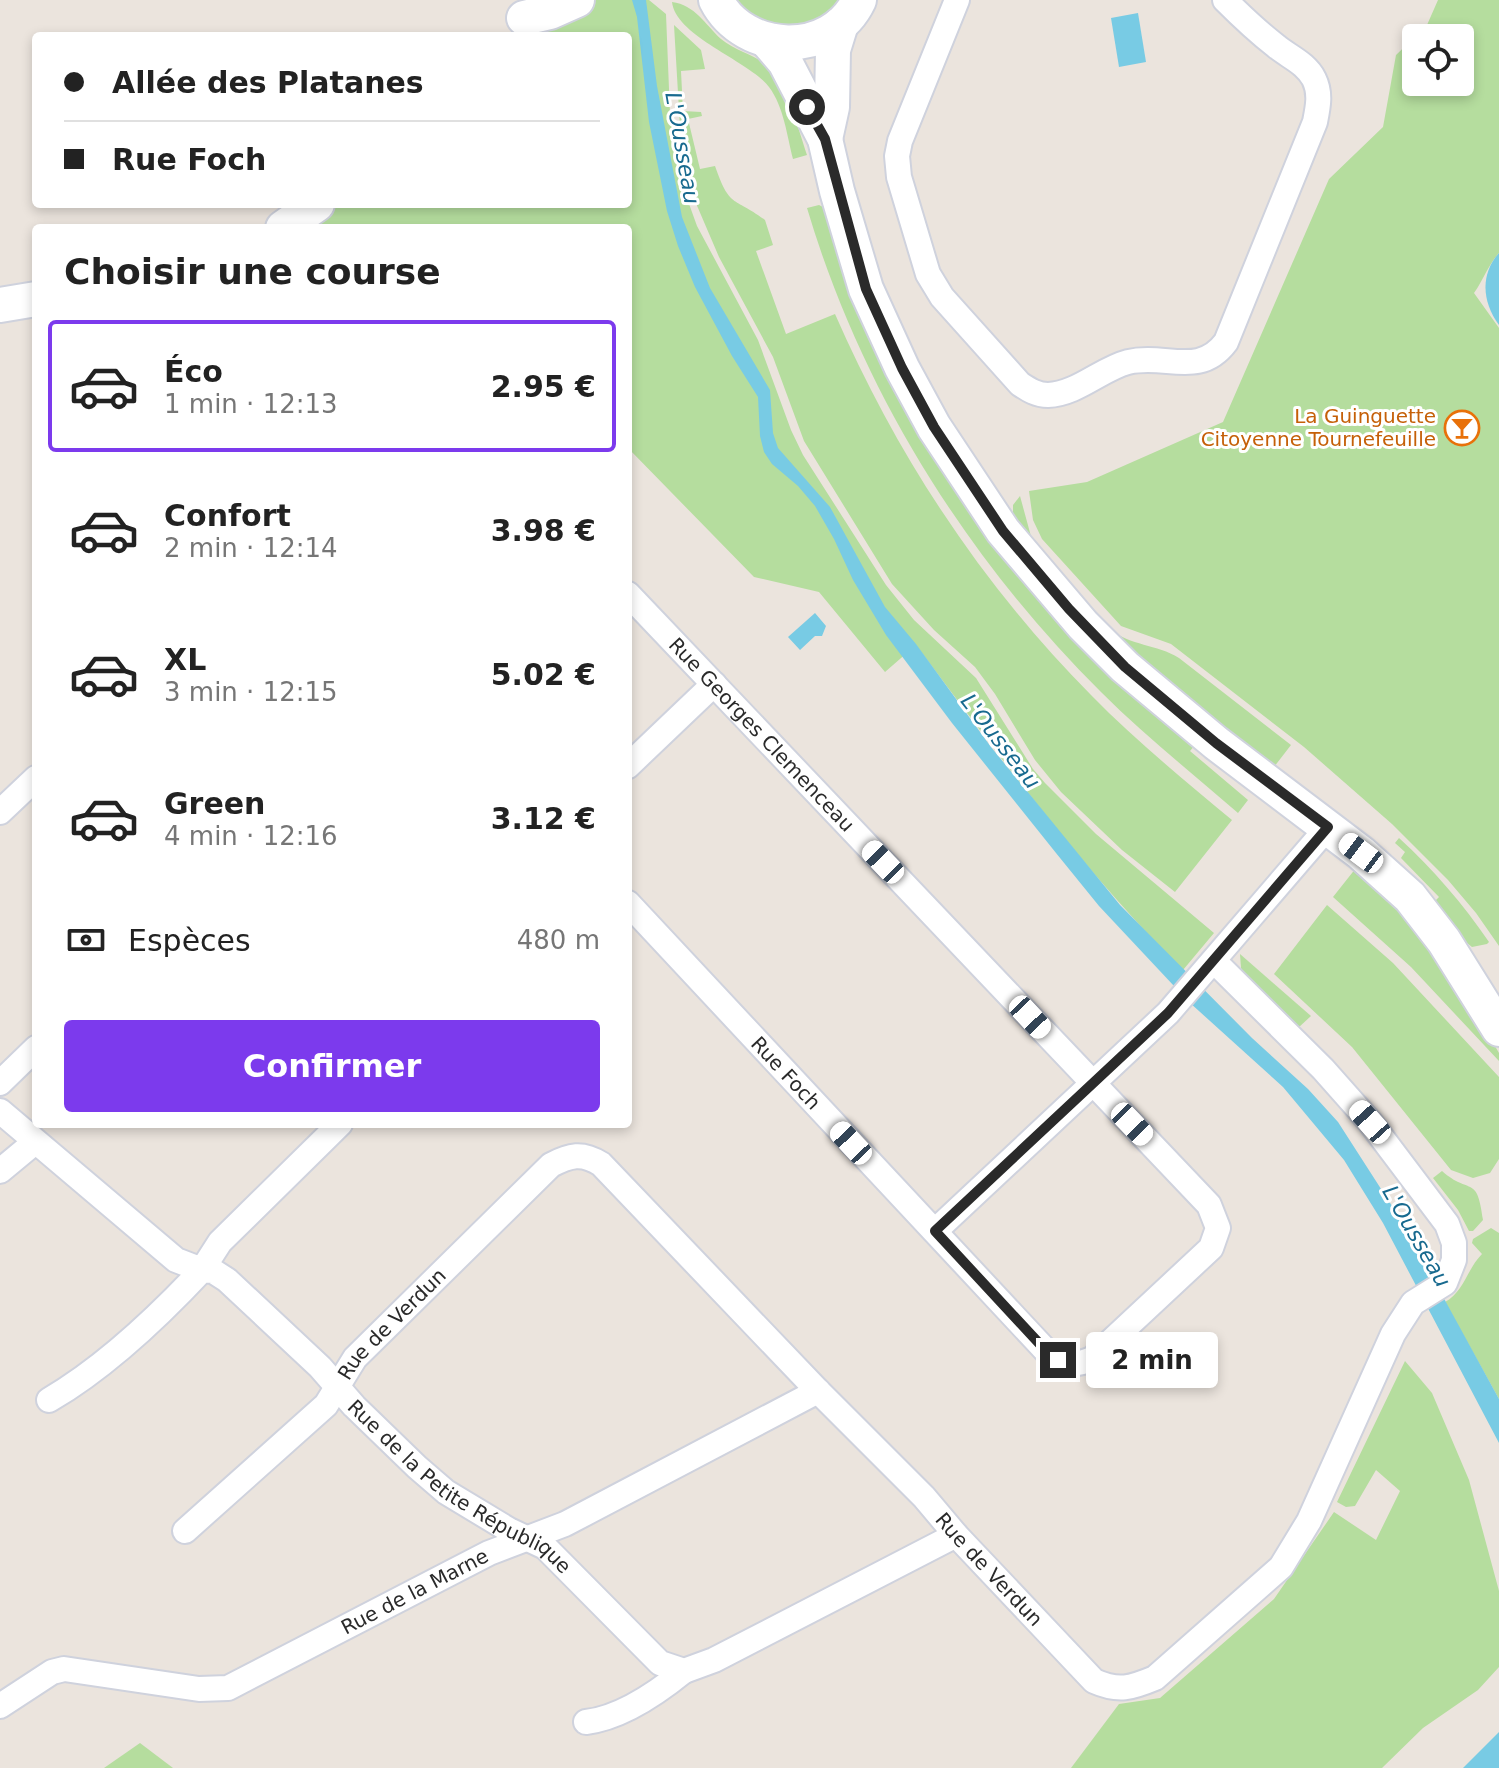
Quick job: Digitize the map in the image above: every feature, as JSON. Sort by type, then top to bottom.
[{"type":"street","points":[[522,18],[550,12],[577,0]]},
{"type":"street","points":[[951,2],[900,141],[897,156],[899,177],[928,274],[942,297],[1020,384],[1033,393],[1048,395],[1066,391],[1112,367],[1129,362],[1146,359],[1192,363],[1205,361],[1217,354],[1226,342],[1319,106],[1314,77],[1308,70],[1249,24],[1225,0]]},
{"type":"street","points":[[714,2],[744,31],[767,41],[793,44],[819,37],[850,12]]},
{"type":"street","points":[[825,139],[832,107],[833,50],[850,12]]},
{"type":"street","points":[[767,41],[785,62],[825,139],[866,289],[902,368],[934,427],[1003,531],[1049,586],[1125,667],[1216,743],[1361,853],[1410,897],[1444,941],[1499,1029]]},
{"type":"street","points":[[289,224],[311,208]]},
{"type":"street","points":[[0,305],[32,300]]},
{"type":"street","name":"Rue Georges Clemenceau","points":[[632,598],[1093,1083]]},
{"type":"street","points":[[632,762],[714,684]]},
{"type":"street","points":[[0,812],[32,782]]},
{"type":"street","points":[[935,1231],[1181,1000],[1328,827]]},
{"type":"street","name":"Rue Foch","points":[[632,907],[1049,1354],[1069,1364],[1092,1359],[1211,1248],[1218,1228],[1209,1205],[1093,1083]]},
{"type":"street","name":"Rue de Verdun","points":[[185,1531],[326,1405],[355,1358],[551,1165],[577,1155],[601,1164],[924,1497],[1094,1681],[1112,1689],[1133,1687],[1155,1678],[1281,1567],[1309,1521],[1393,1334],[1413,1303],[1445,1283],[1454,1260],[1454,1243],[1447,1224],[1370,1122],[1323,1069],[1214,961]]},
{"type":"street","points":[[0,1083],[32,1052]]},
{"type":"street","name":"Rue de la Petite République","points":[[0,1111],[176,1260],[213,1271],[227,1280],[446,1492],[509,1530],[545,1547],[660,1663],[684,1671]]},
{"type":"street","points":[[49,1400],[80,1382],[178,1296],[202,1270],[220,1242],[336,1128]]},
{"type":"street","points":[[0,1171],[35,1142]]},
{"type":"street","name":"Rue de la Marne","points":[[0,1706],[52,1672],[64,1669],[199,1689],[228,1688],[489,1553],[565,1524],[818,1391]]},
{"type":"street","points":[[586,1722],[601,1720],[661,1690],[684,1671],[714,1660],[956,1535]]},
{"type":"green space","points":[[576,0],[649,0],[666,14],[670,114],[688,201],[697,226],[758,340],[803,455],[886,585],[914,620],[976,678],[1045,783],[1096,834],[1214,933],[1183,970],[1077,853],[916,645],[885,672],[819,592],[754,577],[632,452],[632,224],[311,224],[329,208],[632,208],[632,32],[539,32]]},
{"type":"green space","points":[[731,0],[842,0],[830,14],[803,27],[758,23]]},
{"type":"green space","points":[[1438,0],[1499,0],[1499,253],[1474,293],[1499,328],[1499,946],[1448,880],[1392,824],[1304,747],[1171,644],[1121,626],[1042,539],[1033,520],[1029,491],[1087,482],[1223,422],[1329,179],[1383,127],[1396,55],[1402,49],[1402,96],[1474,96],[1474,24],[1427,24]]},
{"type":"green space","points":[[672,2],[693,11],[721,39],[770,68],[787,97],[807,155],[793,159],[782,113],[769,87],[760,77],[686,26]]},
{"type":"green space","points":[[674,25],[701,50],[705,69],[681,71],[683,111],[701,112],[702,116],[688,119],[700,169],[715,166],[729,196],[765,220],[773,245],[756,251],[786,334],[835,314],[886,418],[978,564],[1051,653],[1108,712],[1232,820],[1175,892],[1122,850],[1061,792],[1035,760],[975,667],[934,630],[892,584],[804,441],[773,357],[719,257],[695,201],[680,127]]},
{"type":"green space","points":[[819,205],[825,208],[896,388],[1196,744],[1190,751],[1248,800],[1238,813],[1101,692],[1052,640],[963,528],[888,406],[857,342],[807,208]]},
{"type":"green space","points":[[1020,496],[1032,540],[1110,629],[1126,639],[1179,658],[1291,745],[1274,767],[1141,663],[1044,561],[1013,516],[1013,505]]},
{"type":"green space","points":[[1399,838],[1458,901],[1489,942],[1487,944],[1472,947],[1461,938],[1434,902],[1439,897],[1401,858],[1405,852],[1395,843]]},
{"type":"green space","points":[[1356,868],[1401,908],[1468,1000],[1499,1053],[1499,1061],[1411,967],[1333,897]]},
{"type":"green space","points":[[1327,905],[1393,963],[1499,1077],[1499,1159],[1490,1173],[1473,1178],[1451,1170],[1352,1047],[1274,974]]},
{"type":"green space","points":[[1240,954],[1311,1016],[1298,1028],[1246,979]]},
{"type":"green space","points":[[1442,1171],[1475,1190],[1483,1220],[1473,1231],[1469,1231],[1458,1210],[1433,1178]]},
{"type":"green space","points":[[1491,1228],[1499,1233],[1499,1399],[1445,1302],[1457,1292],[1482,1254],[1472,1243],[1473,1239]]},
{"type":"green space","points":[[1405,1361],[1432,1393],[1469,1480],[1499,1591],[1499,1667],[1478,1690],[1423,1728],[1382,1768],[1071,1768],[1119,1704],[1160,1698],[1274,1599],[1334,1512],[1376,1540],[1400,1491],[1376,1470],[1355,1506],[1346,1507],[1337,1502]]},
{"type":"green space","points":[[140,1743],[173,1768],[104,1768]]},
{"type":"water","points":[[632,0],[646,0],[657,86],[682,217],[710,288],[770,390],[773,433],[778,448],[830,507],[885,607],[991,747],[1120,905],[1338,1122],[1401,1220],[1499,1399],[1499,1443],[1383,1223],[1344,1160],[1283,1087],[1189,1002],[1099,906],[952,723],[886,635],[815,506],[798,486],[772,464],[764,452],[758,397],[695,287],[667,211],[649,122],[637,17]]},
{"type":"water","points":[[1138,13],[1146,62],[1119,67],[1111,18]]},
{"type":"water","points":[[1499,253],[1499,325],[1489,307],[1486,279]]},
{"type":"water","points":[[815,613],[826,626],[822,636],[815,636],[800,650],[788,637]]},
{"type":"water","points":[[1499,1732],[1499,1768],[1463,1768]]},
{"type":"place","name":"La Guinguette Citoyenne Tournefeuille","points":[[1462,428]]},
{"type":"route","points":[[807,107],[825,139],[866,289],[902,368],[934,427],[1003,531],[1083,625],[1125,667],[1216,743],[1328,827],[1181,1000],[935,1231],[1058,1360]]},
{"type":"water label","name":"L'Ousseau","points":[[683,148]]},
{"type":"water label","name":"L'Ousseau","points":[[1001,741]]},
{"type":"water label","name":"L'Ousseau","points":[[1417,1236]]}]
